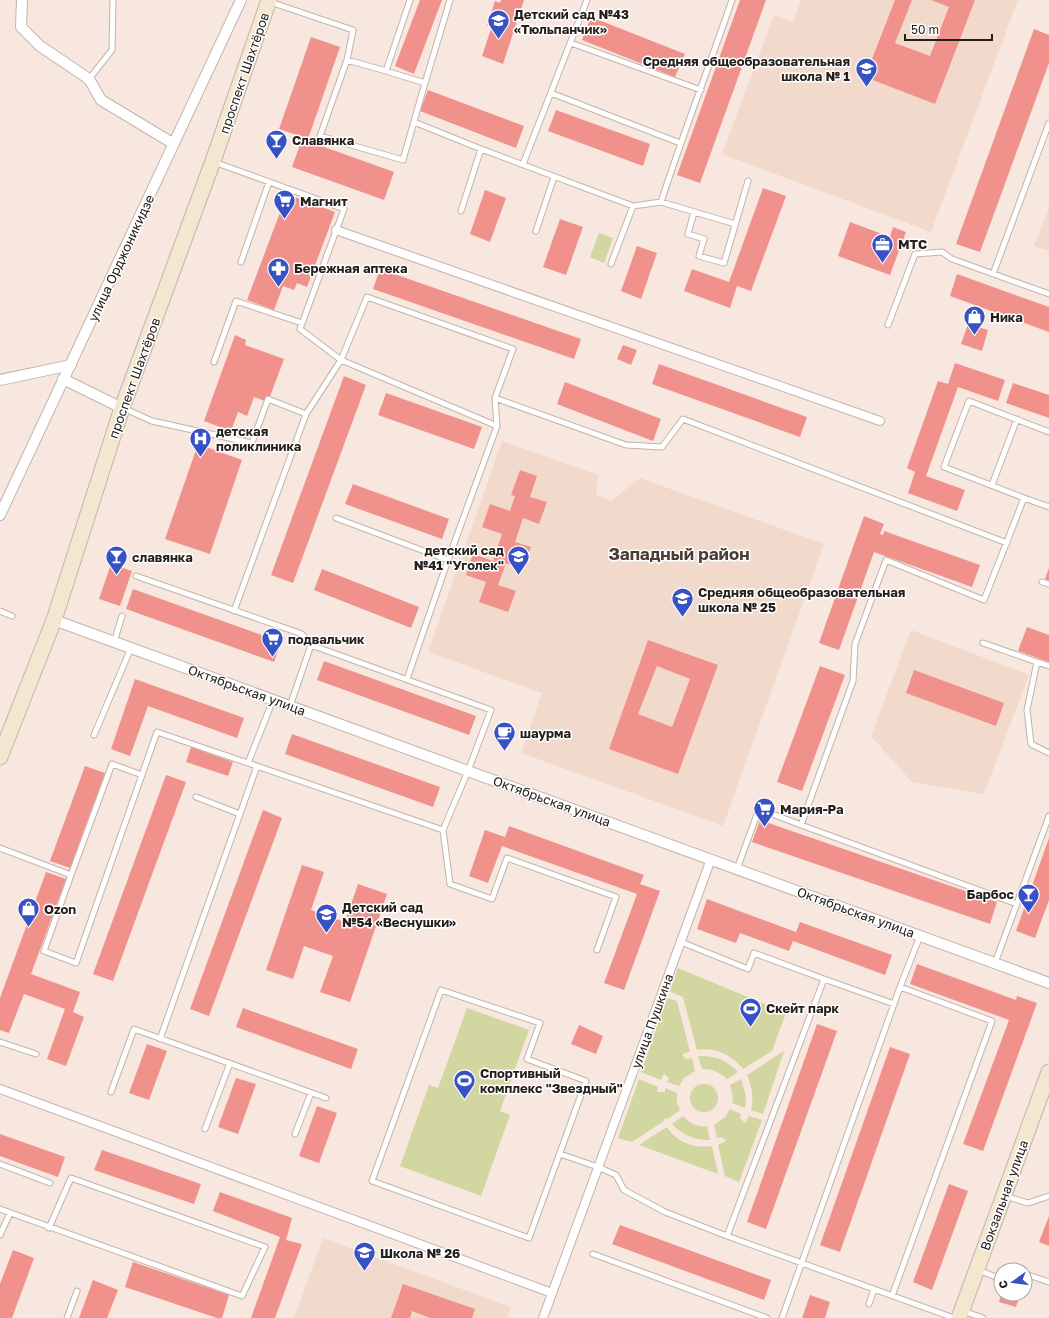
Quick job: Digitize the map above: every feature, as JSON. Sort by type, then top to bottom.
[{"type":"main road","name":"проспект Шахтёров","points":[[0,757],[54,620],[122,408],[213,161],[269,1]]},
{"type":"main road","name":"Вокзальная улица","points":[[958,1315],[1004,1196],[1049,1072]]},
{"type":"street","points":[[22,0],[22,27],[40,46],[89,79],[101,100],[174,144]]},
{"type":"street","name":"улица Орджоникидзе","points":[[0,515],[241,0]]},
{"type":"street","points":[[336,230],[880,421]]},
{"type":"street","points":[[0,380],[71,365]]},
{"type":"street","points":[[63,379],[122,408]]},
{"type":"street","name":"Октябрьская улица","points":[[54,620],[1049,982]]},
{"type":"street","name":"улица Пушкина","points":[[543,1318],[711,859]]},
{"type":"street","points":[[0,1088],[552,1293]]},
{"type":"lane","points":[[89,79],[112,50],[113,0]]},
{"type":"lane","points":[[386,71],[410,0]]},
{"type":"lane","points":[[269,1],[353,30],[347,60],[320,136],[403,160],[450,0]]},
{"type":"lane","points":[[523,164],[552,93],[587,0]]},
{"type":"lane","points":[[660,202],[732,0]]},
{"type":"lane","points":[[571,43],[701,90]]},
{"type":"lane","points":[[347,60],[425,83]]},
{"type":"lane","points":[[552,93],[680,143]]},
{"type":"lane","points":[[414,122],[481,150],[523,164],[633,206],[660,202],[735,224]]},
{"type":"lane","points":[[993,274],[1049,123]]},
{"type":"lane","points":[[461,211],[481,150]]},
{"type":"lane","points":[[213,161],[344,209],[300,329],[341,360],[496,426]]},
{"type":"lane","points":[[536,232],[554,177]]},
{"type":"lane","points":[[694,212],[688,234],[704,239],[699,256],[724,263],[748,181]]},
{"type":"lane","points":[[241,262],[269,182]]},
{"type":"lane","points":[[611,264],[633,206]]},
{"type":"lane","points":[[888,325],[915,254],[942,252],[952,259],[1049,294]]},
{"type":"lane","points":[[234,611],[306,414],[341,360],[367,297],[513,349],[495,398],[496,426],[448,560],[408,679]]},
{"type":"lane","points":[[214,362],[236,301],[302,323]]},
{"type":"lane","points":[[495,398],[626,445],[662,447],[683,419],[1007,543]]},
{"type":"lane","points":[[122,408],[152,421],[252,443],[268,399],[306,414]]},
{"type":"lane","points":[[1049,432],[969,401],[944,467],[1049,507]]},
{"type":"lane","points":[[992,485],[1017,419]]},
{"type":"lane","points":[[801,825],[853,681],[855,644],[886,560],[984,600],[1024,498]]},
{"type":"lane","points":[[336,518],[448,560]]},
{"type":"lane","points":[[136,576],[302,634],[311,645],[491,710],[468,771],[443,830],[450,884],[492,899],[507,858],[616,897],[597,950]]},
{"type":"lane","points":[[1042,582],[1049,584]]},
{"type":"lane","points":[[0,611],[12,616]]},
{"type":"lane","points":[[114,642],[122,616]]},
{"type":"lane","points":[[983,643],[1049,666]]},
{"type":"lane","points":[[290,706],[311,645]]},
{"type":"lane","points":[[94,735],[131,648]]},
{"type":"lane","points":[[1037,662],[1027,710],[1031,744],[1049,752]]},
{"type":"lane","points":[[248,763],[273,700]]},
{"type":"lane","points":[[142,775],[112,764],[44,951],[76,963],[142,775],[157,732],[443,830]]},
{"type":"lane","points":[[160,1039],[257,766]]},
{"type":"lane","points":[[196,798],[240,814]]},
{"type":"lane","points":[[737,869],[759,809],[1016,904]]},
{"type":"lane","points":[[995,963],[1049,816]]},
{"type":"lane","points":[[0,848],[71,875]]},
{"type":"lane","points":[[782,1318],[900,987],[920,936]]},
{"type":"lane","points":[[681,942],[748,969],[754,953],[894,1004]]},
{"type":"lane","points":[[727,1236],[824,979]]},
{"type":"lane","points":[[892,1296],[992,1021],[900,987]]},
{"type":"lane","points":[[441,990],[540,1024],[528,1059],[586,1081],[560,1154],[529,1238],[372,1181],[441,990]]},
{"type":"lane","points":[[111,1092],[134,1029],[326,1098]]},
{"type":"lane","points":[[0,1042],[36,1054]]},
{"type":"lane","points":[[205,1129],[230,1064]]},
{"type":"lane","points":[[296,1134],[311,1093]]},
{"type":"lane","points":[[560,1154],[616,1175],[624,1190],[665,1212],[892,1296],[958,1315],[983,1318]]},
{"type":"lane","points":[[0,1164],[50,1183]]},
{"type":"lane","points":[[0,1209],[49,1228],[242,1296],[265,1247],[71,1178],[49,1228]]},
{"type":"lane","points":[[1004,1196],[1028,1203],[1049,1196]]},
{"type":"lane","points":[[0,1235],[10,1213]]},
{"type":"lane","points":[[592,1254],[767,1318]]},
{"type":"lane","points":[[976,1270],[993,1276]]},
{"type":"lane","points":[[1033,1277],[1049,1282]]},
{"type":"lane","points":[[869,1304],[874,1289]]},
{"type":"lane","points":[[67,1318],[77,1291]]},
{"type":"shaded area","name":"Средняя общеобразовательная школа № 1","points":[[801,0],[1018,0],[931,232],[722,154],[774,15],[793,22]]},
{"type":"shaded area","points":[[1049,207],[1049,251],[1034,246]]},
{"type":"shaded area","name":"Средняя общеобразовательная школа № 25","points":[[502,441],[598,475],[596,495],[611,501],[640,478],[824,544],[723,826],[521,753],[542,693],[428,652]]},
{"type":"shaded area","points":[[911,630],[1029,675],[984,794],[912,782],[871,736]]},
{"type":"shaded area","name":"Школа № 26","points":[[323,1238],[511,1307],[507,1318],[294,1318]]},
{"type":"green space","points":[[599,233],[613,238],[604,263],[590,257]]},
{"type":"green space","points":[[678,968],[786,1013],[772,1051],[743,1069],[734,1060],[723,1053],[704,1049],[697,1050],[683,997],[669,991]]},
{"type":"green space","points":[[667,998],[677,1001],[690,1052],[682,1055],[686,1059],[692,1058],[695,1071],[684,1078],[679,1086],[667,1082],[669,1078],[664,1074],[661,1080],[641,1072]]},
{"type":"green space","name":"Спортивный комплекс \"Звездный\"","points":[[467,1008],[529,1030],[500,1111],[510,1115],[481,1196],[400,1166],[429,1085],[438,1088]]},
{"type":"green space","points":[[784,1051],[763,1114],[751,1110],[752,1092],[747,1075]]},
{"type":"green space","points":[[698,1056],[710,1056],[725,1061],[738,1072],[727,1079],[716,1071],[702,1069]]},
{"type":"green space","points":[[639,1079],[658,1087],[657,1092],[665,1092],[665,1088],[677,1093],[677,1102],[680,1110],[669,1118],[663,1119],[664,1121],[632,1142],[618,1138]]},
{"type":"green space","points":[[741,1079],[746,1096],[745,1108],[732,1103],[733,1097],[730,1085]]},
{"type":"green space","points":[[704,1084],[714,1088],[718,1098],[714,1108],[704,1112],[694,1108],[690,1098],[694,1088]]},
{"type":"green space","points":[[730,1109],[741,1114],[740,1118],[745,1123],[749,1116],[762,1120],[739,1182],[725,1176],[718,1145],[726,1141],[722,1137],[717,1138],[714,1125],[725,1117]]},
{"type":"green space","points":[[683,1116],[694,1124],[707,1126],[710,1140],[699,1139],[680,1132],[672,1124]]},
{"type":"green space","points":[[667,1127],[675,1137],[686,1143],[705,1147],[712,1146],[718,1174],[639,1145]]},
{"type":"building","points":[[420,0],[442,0],[414,74],[395,66]]},
{"type":"building","name":"Детский сад №43 «Тюльпанчик»","points":[[501,0],[524,0],[503,64],[482,56],[492,26],[487,25],[495,1],[500,3]]},
{"type":"building","points":[[740,0],[766,0],[700,183],[677,175]]},
{"type":"building","points":[[895,0],[912,0],[895,43],[930,56],[949,7],[931,0],[975,0],[935,104],[865,77]]},
{"type":"building","points":[[591,17],[685,54],[675,77],[582,40]]},
{"type":"building","points":[[1034,29],[1049,35],[1049,63],[980,252],[956,244]]},
{"type":"building","points":[[311,37],[340,47],[308,139],[279,129]]},
{"type":"building","points":[[428,90],[524,126],[516,148],[420,111]]},
{"type":"building","points":[[556,110],[650,144],[643,166],[548,131]]},
{"type":"building","points":[[302,139],[394,172],[384,200],[292,167]]},
{"type":"building","points":[[763,188],[786,196],[751,291],[737,286],[730,308],[684,291],[692,269],[729,282]]},
{"type":"building","points":[[485,190],[506,198],[490,242],[470,234]]},
{"type":"building","points":[[287,194],[335,212],[307,287],[297,283],[294,290],[283,286],[274,310],[247,300]]},
{"type":"building","points":[[560,219],[583,227],[566,275],[543,267]]},
{"type":"building","points":[[850,222],[890,237],[893,227],[906,232],[890,275],[838,256]]},
{"type":"building","points":[[637,246],[657,253],[641,299],[621,291]]},
{"type":"building","points":[[380,269],[581,339],[574,359],[373,289]]},
{"type":"building","points":[[957,274],[1049,307],[1049,332],[950,296]]},
{"type":"building","points":[[968,324],[988,330],[982,351],[961,344]]},
{"type":"building","points":[[235,335],[246,340],[245,345],[284,359],[268,402],[254,397],[247,416],[238,412],[231,431],[204,421]]},
{"type":"building","points":[[623,345],[637,350],[631,365],[617,359]]},
{"type":"building","points":[[955,363],[1005,380],[998,401],[958,387],[926,476],[965,490],[957,511],[908,493],[915,472],[907,468],[938,381],[948,384]]},
{"type":"building","points":[[659,364],[807,417],[800,437],[652,384]]},
{"type":"building","points":[[344,376],[366,385],[293,583],[271,575]]},
{"type":"building","points":[[565,382],[661,419],[653,441],[557,404]]},
{"type":"building","points":[[1013,383],[1049,395],[1049,418],[1006,403]]},
{"type":"building","points":[[386,393],[482,427],[474,449],[378,415]]},
{"type":"building","points":[[198,444],[242,460],[210,554],[165,539]]},
{"type":"building","points":[[520,470],[537,476],[530,497],[547,502],[539,524],[523,518],[515,542],[531,547],[523,569],[506,563],[498,585],[516,591],[508,612],[479,602],[486,582],[466,575],[473,554],[493,561],[502,534],[482,527],[490,504],[510,511],[515,496],[511,495]]},
{"type":"building","points":[[353,484],[449,519],[442,539],[345,504]]},
{"type":"building","points":[[864,516],[884,524],[880,534],[883,535],[884,531],[980,565],[972,587],[874,552],[839,650],[819,643]]},
{"type":"building","points":[[111,564],[132,571],[120,606],[99,599]]},
{"type":"building","points":[[1049,568],[1049,581],[1045,579]]},
{"type":"building","points":[[322,569],[419,607],[411,628],[314,590]]},
{"type":"building","points":[[133,589],[281,642],[274,662],[126,609]]},
{"type":"building","points":[[1027,627],[1049,635],[1049,662],[1018,651]]},
{"type":"building","points":[[648,640],[718,665],[678,774],[609,749]],"holes":[[[657,666],[690,679],[672,727],[638,714]]]},
{"type":"building","points":[[324,661],[476,716],[469,735],[317,680]]},
{"type":"building","points":[[820,666],[845,675],[802,791],[777,782]]},
{"type":"building","points":[[914,670],[1004,703],[996,726],[906,693]]},
{"type":"building","points":[[135,679],[244,718],[237,738],[148,706],[130,756],[111,749]]},
{"type":"building","points":[[292,734],[440,787],[433,807],[285,754]]},
{"type":"building","points":[[191,747],[233,762],[228,776],[186,762]]},
{"type":"building","points":[[85,766],[105,773],[70,868],[50,861]]},
{"type":"building","points":[[166,775],[186,782],[113,981],[93,974]]},
{"type":"building","points":[[263,810],[282,818],[209,1016],[190,1009]]},
{"type":"building","points":[[760,820],[997,902],[990,924],[752,842]]},
{"type":"building","points":[[509,826],[644,875],[640,884],[660,891],[624,990],[604,983],[637,894],[502,846],[488,883],[469,876],[485,830],[505,837]]},
{"type":"building","points":[[1049,838],[1049,900],[1035,938],[1016,931]]},
{"type":"building","name":"Детский сад №54 «Веснушки»","points":[[302,865],[324,872],[311,910],[345,922],[358,884],[387,894],[350,1002],[320,992],[333,956],[304,946],[293,979],[266,970]]},
{"type":"building","points":[[46,872],[66,879],[31,974],[80,992],[73,1012],[84,1017],[66,1066],[47,1059],[65,1009],[24,994],[9,1033],[0,1030],[0,998]]},
{"type":"building","points":[[707,899],[796,932],[800,922],[892,955],[885,975],[793,941],[789,951],[740,933],[736,943],[697,929]]},
{"type":"building","points":[[917,964],[1016,1000],[1017,996],[1037,1003],[983,1151],[963,1144],[1009,1020],[910,984]]},
{"type":"building","points":[[243,1008],[358,1049],[351,1069],[236,1027]]},
{"type":"building","points":[[817,1024],[837,1031],[766,1229],[747,1222]]},
{"type":"building","points":[[579,1025],[603,1036],[596,1054],[571,1044]]},
{"type":"building","points":[[147,1044],[167,1051],[149,1100],[129,1093]]},
{"type":"building","points":[[890,1047],[910,1054],[840,1252],[820,1245]]},
{"type":"building","points":[[236,1078],[256,1084],[238,1134],[218,1127]]},
{"type":"building","points":[[317,1106],[337,1113],[319,1163],[299,1156]]},
{"type":"building","points":[[0,1134],[65,1157],[58,1177],[0,1156]]},
{"type":"building","points":[[102,1150],[201,1184],[194,1204],[94,1170]]},
{"type":"building","points":[[949,1184],[968,1191],[932,1290],[913,1282]]},
{"type":"building","points":[[220,1192],[292,1218],[286,1240],[302,1244],[275,1318],[251,1318],[280,1237],[213,1211]]},
{"type":"building","points":[[1049,1216],[1049,1246],[1039,1242]]},
{"type":"building","points":[[620,1225],[771,1280],[764,1300],[612,1244]]},
{"type":"building","points":[[13,1250],[34,1258],[12,1318],[0,1318],[0,1284]]},
{"type":"building","points":[[133,1262],[229,1295],[222,1318],[217,1318],[125,1287]]},
{"type":"building","points":[[93,1280],[118,1290],[107,1318],[79,1318]]},
{"type":"building","points":[[403,1284],[475,1309],[472,1318],[430,1318],[412,1311],[410,1318],[391,1318]]},
{"type":"building","points":[[810,1295],[830,1302],[825,1318],[802,1318]]},
{"type":"building","points":[[999,1302],[1018,1302],[1016,1307]]},
{"type":"place","name":"Детский сад №43 «Тюльпанчик»","points":[[498,40]]},
{"type":"place","name":"Средняя общеобразовательная школа № 1","points":[[866,88]]},
{"type":"place","name":"Славянка","points":[[277,160]]},
{"type":"place","name":"Магнит","points":[[285,220]]},
{"type":"place","name":"МТС","points":[[882,264]]},
{"type":"place","name":"Бережная аптека","points":[[279,288]]},
{"type":"place","name":"Ника","points":[[974,336]]},
{"type":"place","name":"детская поликлиника","points":[[201,458]]},
{"type":"place","name":"славянка","points":[[116,576]]},
{"type":"place","name":"детский сад №41 \"Уголек\"","points":[[519,576]]},
{"type":"place","name":"Средняя общеобразовательная школа № 25","points":[[683,618]]},
{"type":"place","name":"подвальчик","points":[[272,658]]},
{"type":"place","name":"шаурма","points":[[505,752]]},
{"type":"place","name":"Мария-Ра","points":[[765,828]]},
{"type":"place","name":"Барбос","points":[[1029,914]]},
{"type":"place","name":"Ozon","points":[[29,928]]},
{"type":"place","name":"Детский сад №54 «Веснушки»","points":[[326,934]]},
{"type":"place","name":"Скейт парк","points":[[750,1028]]},
{"type":"place","name":"Спортивный комплекс \"Звездный\"","points":[[464,1100]]},
{"type":"place","name":"Школа № 26","points":[[364,1272]]},
{"type":"district","name":"Западный район","points":[[679,553]]}]
